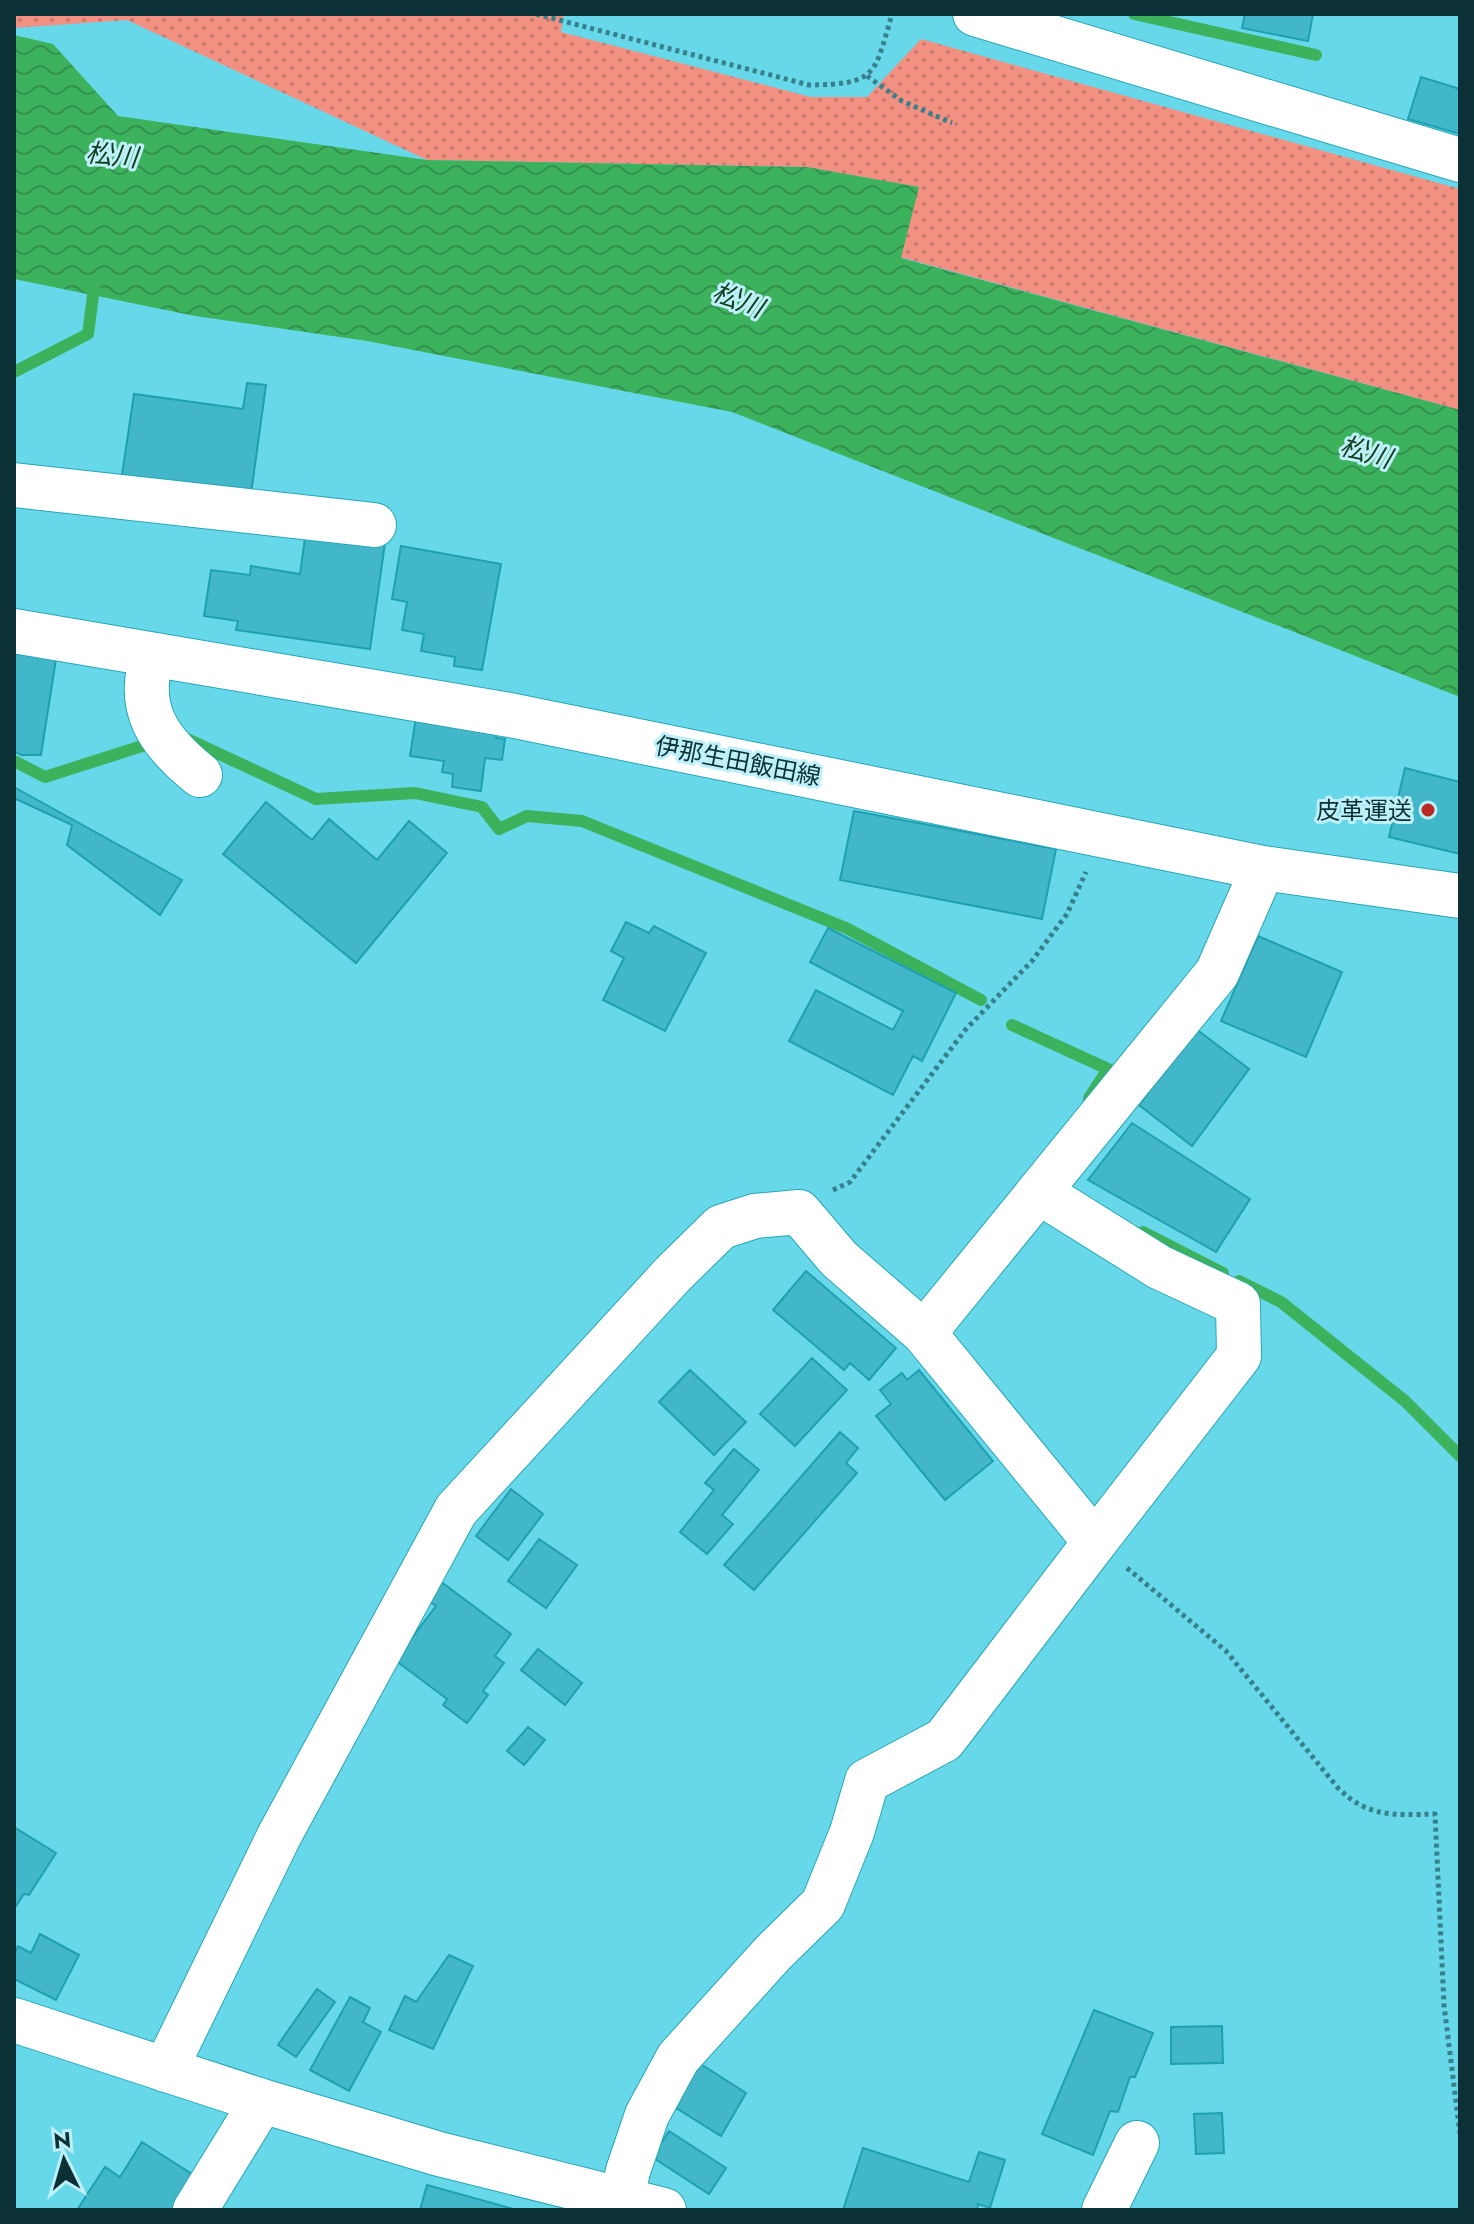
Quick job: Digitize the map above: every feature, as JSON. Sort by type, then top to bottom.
[{"type":"street","points":[[975,14],[1460,160]]},
{"type":"street","points":[[14,485],[374,525]]},
{"type":"street","name":"伊那生田飯田線","points":[[14,631],[510,715],[1263,868],[1460,896]]},
{"type":"street","points":[[153,655],[148,668],[148,709],[172,752],[200,775]]},
{"type":"street","points":[[924,1333],[1217,973],[1263,868]]},
{"type":"street","points":[[622,2199],[647,2115],[678,2058],[773,1953],[823,1904],[852,1832],[867,1781],[944,1740],[1239,1356],[1238,1304],[1159,1267],[1039,1192]]},
{"type":"street","points":[[165,2070],[279,1836],[456,1510],[673,1274],[721,1227],[755,1216],[799,1212],[839,1259],[924,1333],[1095,1542]]},
{"type":"street","points":[[14,2020],[262,2101],[439,2154],[664,2210]]},
{"type":"street","points":[[195,2210],[262,2101]]},
{"type":"street","points":[[1104,2210],[1137,2143]]},
{"type":"path","points":[[536,14],[809,85],[846,85],[867,76],[880,57],[892,14]]},
{"type":"path","points":[[867,76],[902,101],[952,123]]},
{"type":"path","points":[[799,1212],[814,1198],[850,1182],[966,1029],[1032,961],[1067,914],[1103,835]]},
{"type":"path","points":[[1095,1542],[1226,1651],[1354,1804],[1380,1814],[1435,1814],[1444,2005],[1460,2134]]},
{"type":"shaded area","points":[[14,14],[564,14],[561,32],[811,97],[867,97],[921,39],[1460,189],[1460,410],[900,257],[918,187],[807,167],[427,160],[127,20],[14,28]]},
{"type":"water","name":"松川","points":[[14,35],[53,44],[118,116],[427,160],[807,167],[919,187],[901,258],[1460,410],[1460,697],[732,412],[367,341],[195,316],[14,279]]},
{"type":"building","points":[[1245,14],[1313,14],[1308,41],[1242,28]]},
{"type":"building","points":[[1421,77],[1460,89],[1460,134],[1408,119]]},
{"type":"building","points":[[247,383],[266,385],[251,494],[122,475],[134,394],[243,409]]},
{"type":"building","points":[[306,531],[385,543],[370,649],[236,630],[238,621],[204,616],[211,570],[250,575],[251,566],[300,574]]},
{"type":"building","points":[[401,546],[501,564],[482,670],[454,666],[455,657],[421,651],[424,634],[402,630],[407,602],[392,599]]},
{"type":"building","points":[[14,651],[56,659],[41,755],[21,755],[14,751]]},
{"type":"building","points":[[416,717],[498,729],[496,738],[505,739],[502,760],[485,758],[481,791],[452,787],[453,774],[442,772],[444,761],[410,756]]},
{"type":"building","name":"皮革運送","points":[[1405,768],[1460,782],[1460,854],[1389,837]]},
{"type":"building","points":[[14,787],[182,880],[160,915],[67,845],[72,825],[14,798]]},
{"type":"building","points":[[266,802],[312,840],[329,819],[377,860],[409,821],[447,853],[356,963],[223,854]]},
{"type":"building","points":[[854,811],[1056,849],[1042,919],[840,880]]},
{"type":"building","points":[[626,922],[649,933],[654,926],[706,953],[665,1031],[603,1000],[624,958],[611,951]]},
{"type":"building","points":[[828,928],[956,993],[922,1061],[913,1056],[893,1095],[789,1041],[816,990],[893,1030],[903,1011],[810,962]]},
{"type":"building","points":[[1258,936],[1342,972],[1306,1057],[1221,1021]]},
{"type":"building","points":[[1196,1029],[1249,1069],[1192,1146],[1139,1105]]},
{"type":"building","points":[[1132,1123],[1250,1199],[1216,1252],[1088,1180]]},
{"type":"building","points":[[806,1271],[896,1348],[869,1380],[850,1363],[844,1370],[773,1310]]},
{"type":"building","points":[[812,1358],[847,1390],[795,1446],[760,1414]]},
{"type":"building","points":[[690,1370],[746,1422],[714,1455],[659,1402]]},
{"type":"building","points":[[919,1370],[993,1461],[945,1500],[876,1416],[891,1404],[880,1390],[902,1373],[907,1380]]},
{"type":"building","points":[[840,1432],[858,1448],[846,1463],[857,1473],[754,1590],[724,1565]]},
{"type":"building","points":[[734,1449],[759,1470],[722,1515],[733,1524],[707,1554],[680,1532],[714,1490],[705,1483]]},
{"type":"building","points":[[511,1489],[543,1514],[508,1560],[476,1536]]},
{"type":"building","points":[[539,1539],[577,1565],[546,1608],[508,1581]]},
{"type":"building","points":[[440,1581],[511,1634],[495,1656],[504,1663],[483,1691],[488,1695],[467,1723],[443,1705],[447,1699],[395,1660],[436,1606],[426,1599]]},
{"type":"building","points":[[538,1649],[582,1683],[565,1705],[521,1670]]},
{"type":"building","points":[[528,1727],[545,1740],[524,1765],[507,1751]]},
{"type":"building","points":[[14,1827],[56,1853],[29,1895],[24,1894],[14,1909]]},
{"type":"building","points":[[40,1934],[79,1955],[56,2000],[14,1979],[14,1954],[18,1946],[31,1953]]},
{"type":"building","points":[[449,1955],[473,1966],[433,2049],[389,2030],[405,1996],[416,2002]]},
{"type":"building","points":[[317,1989],[335,2002],[296,2057],[278,2045]]},
{"type":"building","points":[[350,1997],[370,2008],[363,2022],[381,2032],[349,2091],[310,2070]]},
{"type":"building","points":[[1094,2010],[1153,2033],[1135,2077],[1130,2077],[1118,2112],[1110,2111],[1093,2155],[1042,2134]]},
{"type":"building","points":[[1222,2026],[1223,2063],[1171,2064],[1171,2027]]},
{"type":"building","points":[[696,2061],[746,2093],[721,2136],[668,2103]]},
{"type":"building","points":[[1222,2113],[1224,2153],[1196,2154],[1194,2114]]},
{"type":"building","points":[[669,2131],[726,2168],[709,2194],[652,2157]]},
{"type":"building","points":[[142,2142],[195,2176],[173,2210],[77,2210],[105,2167],[120,2177]]},
{"type":"building","points":[[863,2148],[969,2182],[979,2152],[1005,2160],[990,2208],[978,2204],[977,2210],[843,2210]]},
{"type":"building","points":[[427,2185],[517,2210],[420,2210]]},
{"type":"waterway","points":[[1134,14],[1316,55]]},
{"type":"waterway","points":[[14,372],[88,334],[95,280]]},
{"type":"waterway","points":[[185,738],[316,799],[415,793],[482,807],[499,829],[527,816],[582,821],[846,928],[981,1000]]},
{"type":"waterway","points":[[14,761],[45,777],[142,746]]},
{"type":"waterway","points":[[1012,1025],[1108,1069],[1089,1098]]},
{"type":"waterway","points":[[1143,1232],[1223,1273]]},
{"type":"waterway","points":[[1239,1281],[1281,1302],[1405,1401],[1460,1456]]},
{"type":"place","name":"皮革運送","points":[[1428,810]]}]
